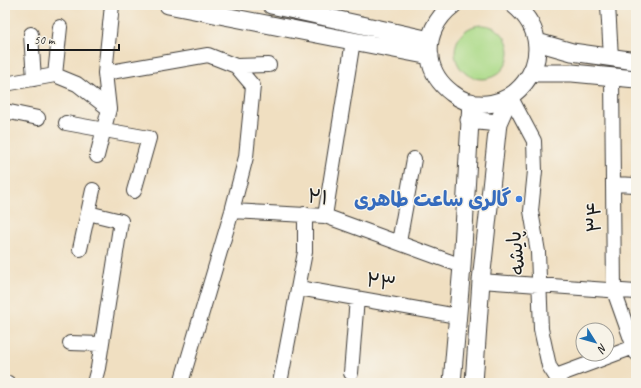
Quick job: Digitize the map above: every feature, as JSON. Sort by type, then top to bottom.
[{"type":"main road","points":[[168,5],[352,41],[430,48]]},
{"type":"main road","points":[[271,5],[308,8],[430,48]]},
{"type":"main road","points":[[453,5],[444,12],[435,25],[430,48],[435,74],[444,87],[456,97],[471,102],[484,104],[497,102],[510,96],[523,86],[532,73],[536,58],[537,42],[532,27],[524,13],[514,5]]},
{"type":"main road","points":[[537,42],[572,52],[636,61]]},
{"type":"main road","points":[[532,73],[572,73],[636,79]]},
{"type":"main road","points":[[474,383],[481,281],[498,122],[510,96]]},
{"type":"main road","points":[[452,383],[462,266],[471,102]]},
{"type":"main road","points":[[469,120],[498,122]]},
{"type":"street","points":[[97,156],[109,109],[105,74],[112,5]]},
{"type":"street","points":[[608,5],[611,58]]},
{"type":"street","points":[[55,75],[60,27]]},
{"type":"street","points":[[31,34],[34,79]]},
{"type":"street","points":[[326,216],[352,41]]},
{"type":"street","points":[[105,74],[208,56],[236,66],[270,65]]},
{"type":"street","points":[[181,383],[232,211],[246,157],[253,86],[236,66]]},
{"type":"street","points":[[5,84],[55,75],[77,84],[109,109]]},
{"type":"street","name":"۳۴","points":[[612,76],[614,292],[631,322],[635,350]]},
{"type":"street","name":"پایشه","points":[[510,96],[534,141],[535,171],[531,211],[538,252],[540,329],[549,366],[558,380]]},
{"type":"street","points":[[5,111],[38,118]]},
{"type":"street","points":[[66,123],[103,131],[149,138],[134,191]]},
{"type":"street","points":[[399,242],[414,158]]},
{"type":"street","points":[[613,184],[636,185]]},
{"type":"street","points":[[80,249],[92,190]]},
{"type":"street","name":"۲۱","points":[[232,211],[326,216],[462,266]]},
{"type":"street","points":[[88,213],[121,221],[94,383]]},
{"type":"street","points":[[280,383],[305,252],[305,214]]},
{"type":"street","points":[[481,281],[614,292],[636,292]]},
{"type":"street","name":"۲۳","points":[[299,288],[457,316]]},
{"type":"street","points":[[351,372],[357,298]]},
{"type":"street","points":[[70,343],[101,344]]},
{"type":"street","points":[[558,380],[635,350]]},
{"type":"green space","points":[[482,25],[492,27],[501,33],[507,42],[509,52],[507,62],[501,71],[492,77],[482,79],[472,77],[463,71],[457,62],[455,52],[457,42],[463,33],[472,27]]},
{"type":"place","name":"گالری ساعت طاهری","points":[[519,199]]}]
